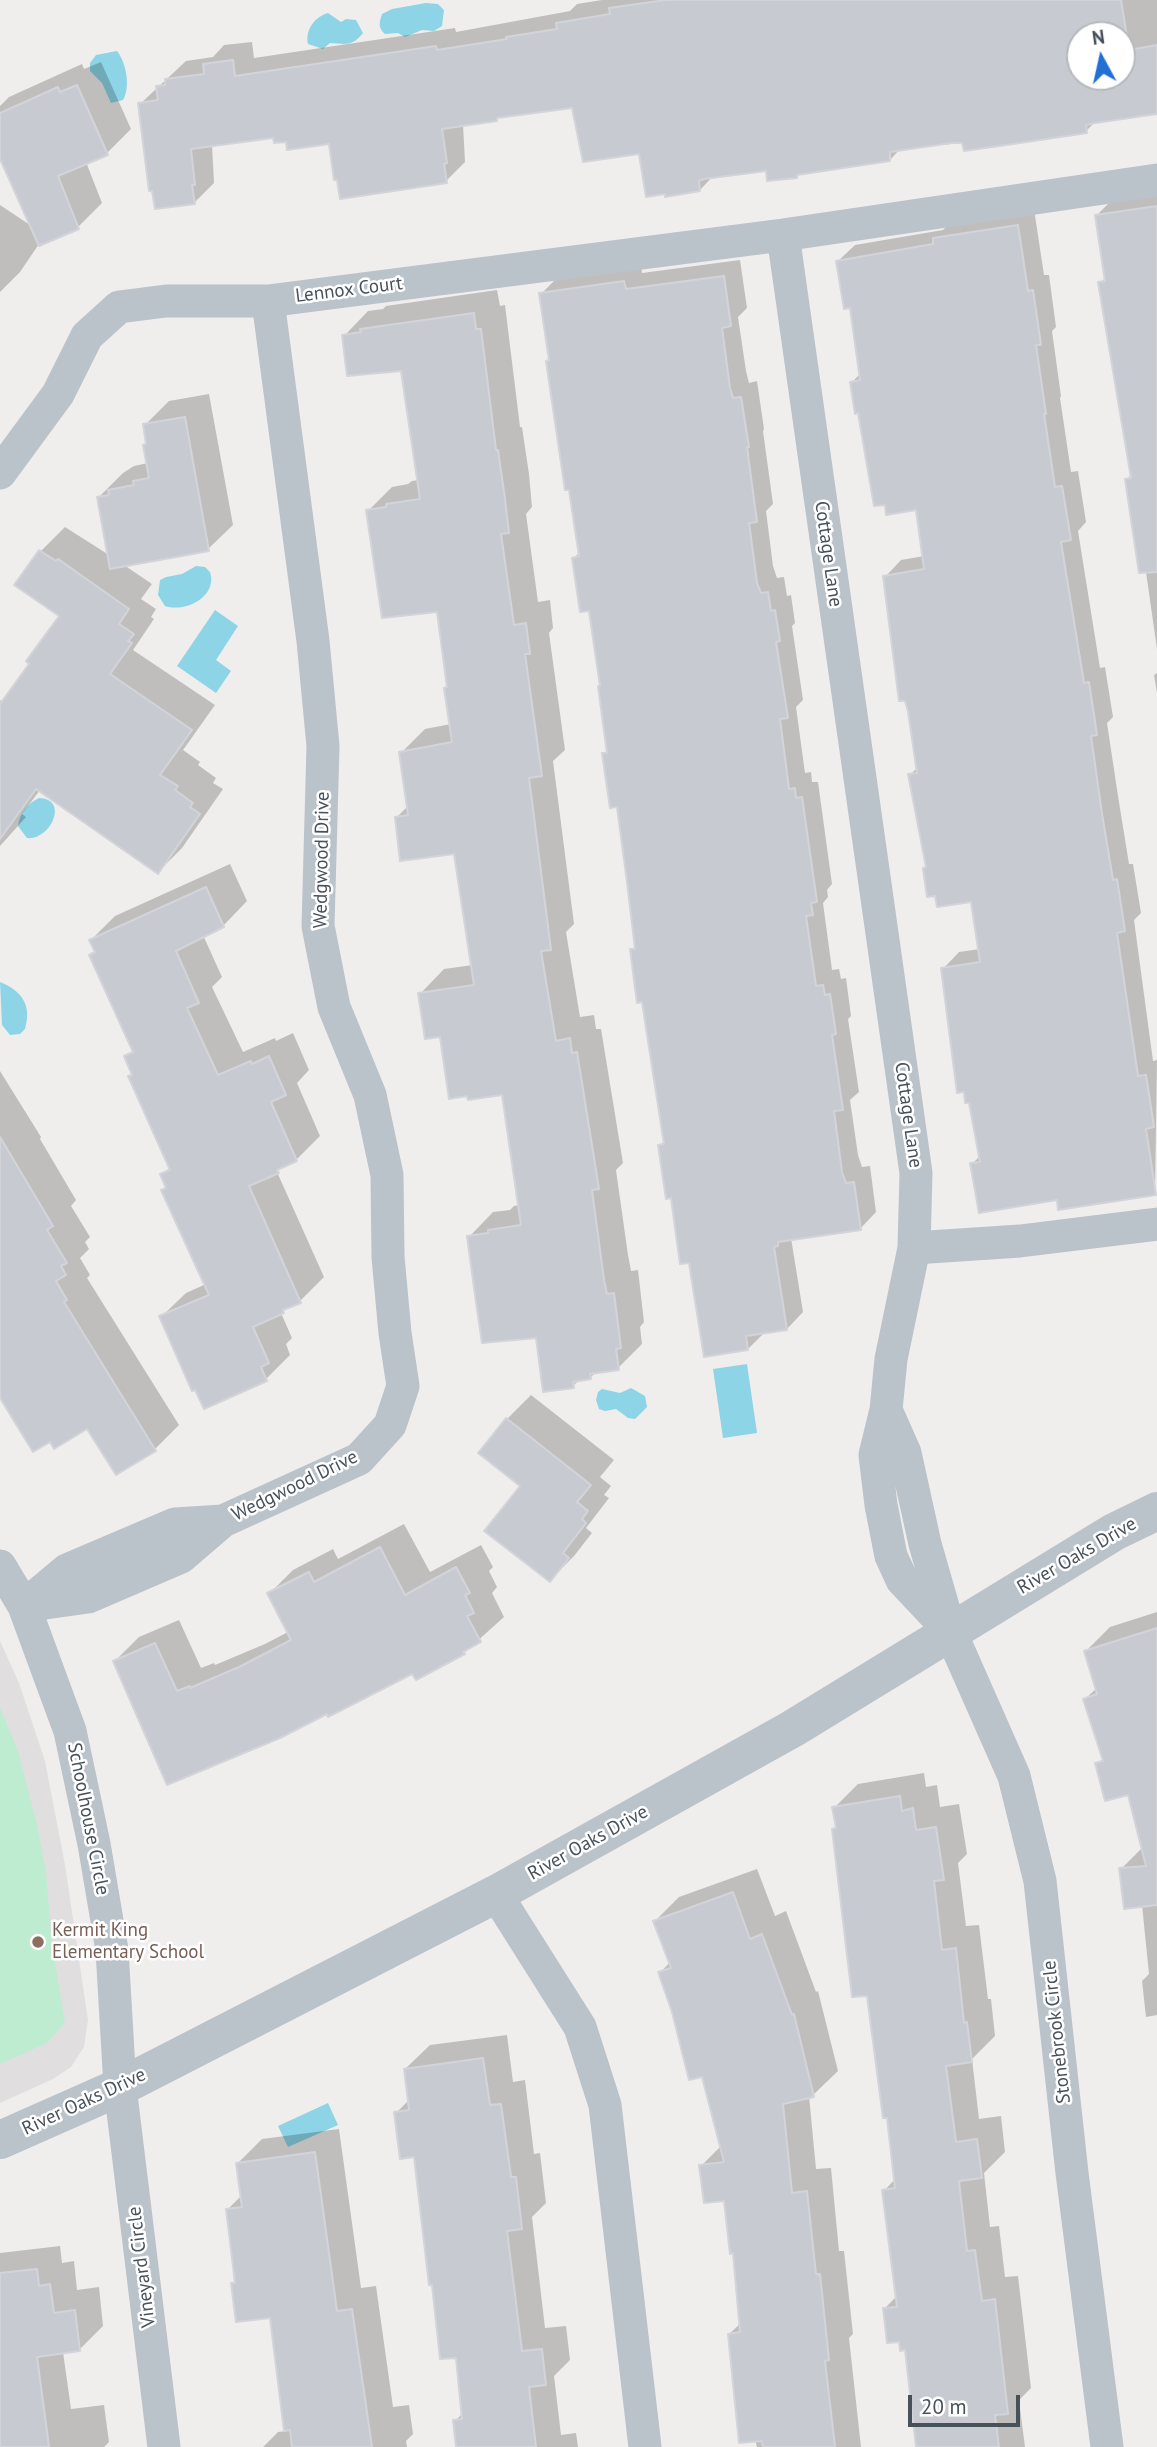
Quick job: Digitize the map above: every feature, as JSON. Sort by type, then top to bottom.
[{"type":"street","points":[[783,235],[1157,180]]},
{"type":"street","name":"Lennox Court","points":[[0,473],[58,394],[87,336],[119,307],[166,301],[268,301],[783,235]]},
{"type":"street","name":"Cottage Lane","points":[[783,235],[916,1173],[914,1248],[891,1359],[886,1410],[905,1452],[919,1520],[950,1631]]},
{"type":"street","name":"Wedgwood Drive","points":[[24,1606],[88,1597],[181,1557],[223,1521],[359,1459],[390,1425],[403,1386],[388,1257],[387,1175],[370,1095],[334,1007],[318,926],[323,746],[313,641],[268,301]]},
{"type":"street","points":[[914,1248],[1020,1241],[1157,1224]]},
{"type":"street","name":"River Oaks Drive","points":[[0,2140],[120,2087],[496,1894],[792,1729],[1114,1532],[1157,1511]]},
{"type":"street","name":"Schoolhouse Circle","points":[[0,1566],[24,1606],[70,1731],[94,1844],[112,1950],[120,2087]]},
{"type":"street","name":"Stonebrook Circle","points":[[950,1631],[1014,1776],[1040,1881],[1072,2174],[1107,2447]]},
{"type":"street","points":[[496,1894],[580,2027],[605,2105],[645,2447]]},
{"type":"street","name":"Vineyard Circle","points":[[120,2087],[164,2447]]},
{"type":"shaded area","name":"Kermit King Elementary School","points":[[0,1641],[19,1683],[45,1761],[65,1865],[88,2020],[84,2047],[71,2067],[53,2079],[0,2103]]},
{"type":"green space","points":[[0,1708],[18,1751],[37,1824],[65,2022],[47,2043],[0,2064]]},
{"type":"water","points":[[426,3],[438,4],[444,10],[442,26],[434,31],[422,30],[405,37],[398,33],[385,34],[381,30],[382,14],[392,9]]},
{"type":"water","points":[[328,13],[341,22],[346,19],[356,20],[363,33],[352,43],[330,43],[323,49],[308,44],[308,33],[312,24]]},
{"type":"water","points":[[117,51],[125,68],[127,88],[123,100],[111,103],[102,83],[90,71],[90,63],[96,55]]},
{"type":"water","points":[[196,566],[205,567],[210,572],[211,581],[205,595],[191,605],[173,608],[165,606],[158,595],[160,580],[182,574]]},
{"type":"water","points":[[215,610],[238,626],[216,660],[231,671],[216,693],[177,666]]},
{"type":"water","points":[[39,798],[48,800],[53,805],[53,820],[43,833],[27,838],[18,826],[20,817],[31,803]]},
{"type":"water","points":[[0,982],[19,994],[26,1006],[27,1020],[25,1029],[20,1034],[10,1035],[2,1025]]},
{"type":"water","points":[[747,1364],[757,1433],[723,1438],[713,1369]]},
{"type":"water","points":[[631,1388],[645,1396],[647,1407],[635,1419],[628,1418],[616,1409],[599,1409],[596,1400],[602,1389],[620,1393]]},
{"type":"water","points":[[328,2103],[338,2125],[288,2147],[278,2126]]},
{"type":"building","points":[[666,0],[1121,0],[1124,21],[1066,21],[1066,91],[1136,91],[1136,49],[1157,45],[1157,114],[1086,125],[1087,133],[964,151],[962,143],[951,143],[890,152],[890,161],[797,175],[797,178],[767,181],[766,171],[704,179],[699,181],[700,191],[646,197],[639,154],[583,162],[572,108],[442,129],[447,183],[340,199],[337,180],[334,180],[329,144],[287,150],[286,142],[274,143],[273,138],[191,149],[195,204],[155,209],[152,191],[149,191],[138,103],[158,100],[156,86],[165,85],[165,79],[204,74],[203,64],[233,60],[235,76],[436,46],[437,50],[557,29],[556,23],[610,14],[609,8]]},
{"type":"building","points":[[77,85],[108,155],[58,176],[79,229],[39,246],[0,159],[0,113],[58,87],[60,92]]},
{"type":"building","points":[[1157,206],[1157,572],[1139,573],[1125,479],[1131,478],[1098,282],[1105,281],[1095,215]]},
{"type":"building","points":[[1018,225],[1028,291],[1033,290],[1041,345],[1036,345],[1055,487],[1062,486],[1071,540],[1061,542],[1084,683],[1089,682],[1097,735],[1091,736],[1102,814],[1113,880],[1117,879],[1125,931],[1117,933],[1138,1076],[1146,1075],[1154,1127],[1146,1129],[1156,1195],[1058,1210],[1057,1200],[979,1213],[970,1163],[980,1162],[969,1103],[965,1103],[964,1092],[957,1093],[941,968],[980,962],[971,902],[937,907],[935,896],[927,897],[923,868],[926,867],[908,774],[917,773],[908,711],[905,701],[899,701],[883,576],[924,569],[916,510],[886,515],[885,505],[874,506],[850,382],[860,380],[850,308],[844,309],[836,261],[933,244],[933,238]]},
{"type":"building","points":[[724,276],[731,326],[722,328],[730,388],[733,398],[741,397],[749,447],[757,522],[749,523],[757,583],[761,593],[768,592],[771,611],[775,610],[780,641],[776,642],[788,718],[780,719],[789,789],[795,788],[796,798],[802,797],[817,902],[811,903],[813,915],[806,916],[816,986],[823,985],[825,995],[830,994],[836,1034],[832,1035],[843,1110],[834,1111],[842,1172],[846,1183],[854,1182],[861,1230],[778,1242],[778,1246],[774,1247],[787,1330],[746,1336],[748,1350],[704,1357],[689,1263],[680,1264],[671,1198],[666,1199],[658,1145],[664,1144],[642,1002],[637,1003],[630,949],[635,949],[617,807],[610,808],[602,753],[607,753],[589,611],[580,612],[572,558],[579,556],[569,490],[565,490],[539,293],[624,281],[626,289]]},
{"type":"building","points":[[474,313],[476,329],[481,329],[505,499],[509,533],[501,534],[514,625],[526,623],[530,654],[525,654],[542,776],[529,778],[551,950],[541,951],[556,1041],[570,1038],[572,1053],[577,1052],[599,1189],[592,1190],[604,1280],[607,1294],[614,1293],[621,1348],[616,1349],[619,1370],[590,1374],[591,1379],[573,1382],[574,1388],[543,1392],[536,1338],[482,1343],[476,1302],[467,1236],[521,1225],[502,1095],[468,1100],[467,1096],[449,1099],[440,1037],[425,1039],[418,993],[474,985],[454,854],[400,861],[395,817],[408,815],[399,752],[452,742],[437,612],[382,618],[366,510],[420,499],[401,371],[347,376],[342,335],[361,332],[360,329]]},
{"type":"building","points":[[185,417],[209,551],[110,569],[97,497],[109,495],[108,490],[134,485],[133,481],[149,478],[143,445],[146,444],[143,424]]},
{"type":"building","points":[[39,550],[56,561],[58,559],[129,609],[119,624],[134,634],[128,641],[132,643],[110,674],[192,730],[160,775],[178,786],[175,790],[193,803],[190,807],[200,814],[158,874],[36,789],[0,839],[0,704],[29,664],[26,661],[59,616],[14,585]]},
{"type":"building","points":[[206,887],[224,927],[176,951],[199,1003],[187,1008],[218,1075],[269,1056],[286,1095],[271,1102],[297,1161],[277,1170],[279,1173],[249,1186],[301,1303],[253,1327],[269,1363],[261,1367],[267,1381],[204,1409],[195,1390],[192,1391],[159,1316],[209,1295],[161,1190],[166,1188],[160,1174],[170,1170],[128,1076],[132,1075],[124,1056],[133,1052],[89,955],[95,952],[89,940]]},
{"type":"building","points":[[0,1137],[53,1226],[47,1230],[67,1263],[61,1266],[66,1275],[56,1281],[67,1300],[64,1302],[156,1451],[116,1475],[87,1429],[54,1449],[50,1442],[33,1452],[0,1398]]},
{"type":"building","points":[[506,1418],[591,1485],[577,1502],[588,1511],[582,1519],[586,1523],[563,1553],[569,1558],[550,1582],[484,1531],[520,1486],[478,1453]]},
{"type":"building","points":[[380,1547],[405,1595],[456,1567],[470,1593],[465,1595],[474,1613],[467,1616],[481,1642],[463,1652],[465,1654],[416,1680],[412,1674],[328,1717],[327,1714],[280,1738],[167,1785],[113,1661],[155,1643],[177,1691],[190,1688],[291,1640],[267,1593],[309,1572],[314,1582]]},
{"type":"building","points":[[1157,1628],[1157,1905],[1124,1909],[1119,1868],[1146,1866],[1128,1795],[1105,1801],[1095,1763],[1103,1761],[1083,1699],[1097,1694],[1084,1651]]},
{"type":"building","points":[[900,1796],[902,1811],[913,1808],[916,1830],[936,1827],[944,1880],[934,1881],[942,1950],[956,1948],[964,2023],[967,2022],[972,2062],[946,2066],[956,2142],[977,2139],[982,2178],[959,2181],[967,2251],[975,2250],[982,2301],[995,2299],[1008,2414],[995,2415],[999,2447],[916,2447],[905,2350],[900,2351],[899,2342],[887,2343],[883,2308],[897,2307],[882,2190],[895,2188],[887,2118],[883,2118],[867,1996],[852,1997],[832,1829],[836,1828],[832,1807]]},
{"type":"building","points":[[733,1892],[750,1939],[762,1934],[792,2015],[794,2014],[814,2097],[783,2104],[792,2193],[807,2191],[816,2274],[820,2274],[829,2360],[825,2361],[835,2447],[763,2447],[762,2441],[739,2443],[728,2334],[740,2332],[733,2253],[730,2254],[724,2201],[704,2203],[699,2165],[724,2162],[702,2077],[689,2080],[672,2012],[658,1972],[671,1968],[653,1921]]},
{"type":"building","points":[[483,2058],[490,2105],[501,2104],[511,2177],[516,2177],[522,2229],[507,2231],[522,2351],[542,2349],[546,2385],[529,2387],[536,2447],[456,2447],[453,2420],[462,2419],[456,2358],[440,2359],[414,2157],[400,2159],[394,2112],[409,2110],[404,2069]]},
{"type":"building","points":[[315,2152],[337,2311],[352,2309],[372,2447],[292,2447],[290,2430],[284,2431],[270,2318],[236,2322],[231,2283],[235,2283],[226,2209],[242,2207],[236,2163]]},
{"type":"building","points":[[37,2269],[39,2286],[50,2284],[54,2313],[75,2310],[80,2351],[37,2357],[49,2447],[0,2447],[0,2273]]},
{"type":"place","name":"Kermit King Elementary School","points":[[38,1942]]}]
